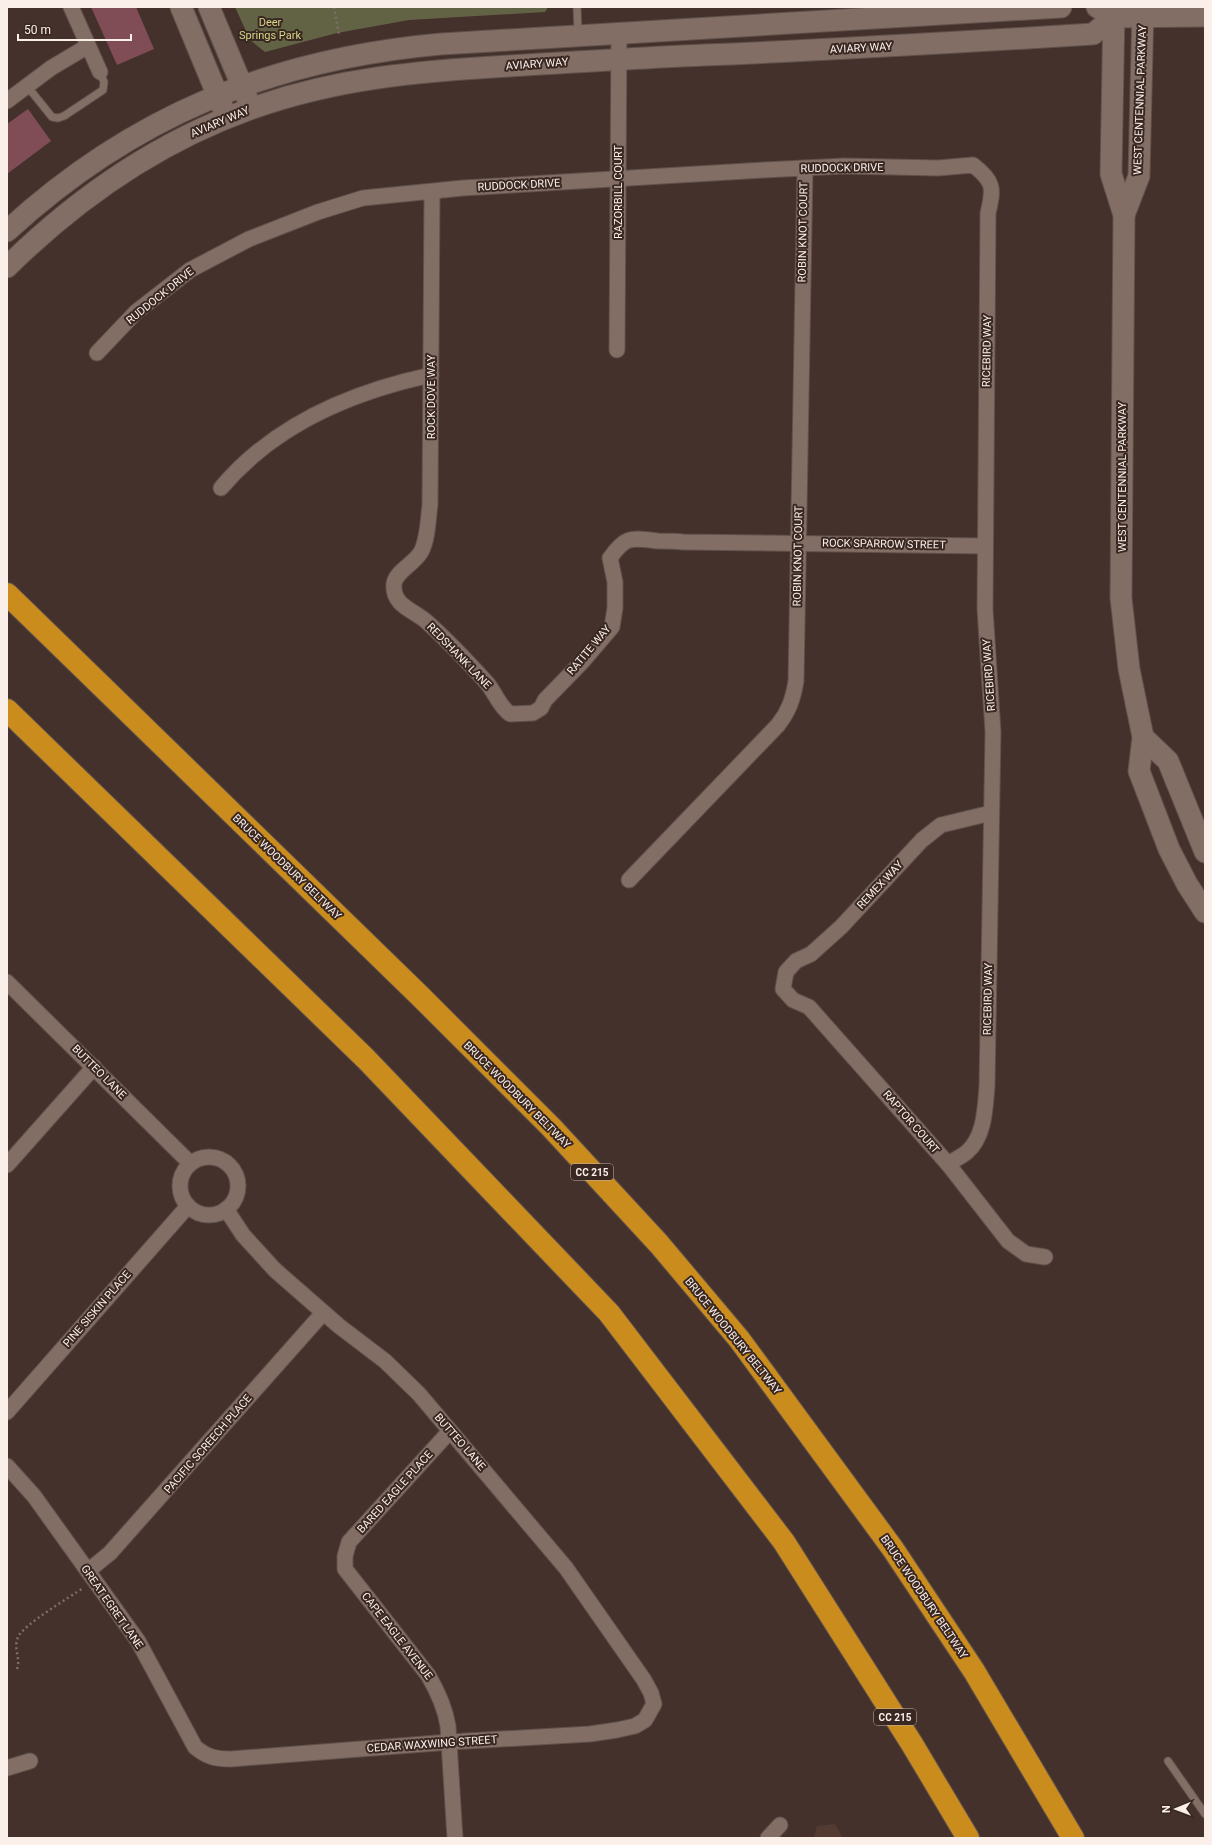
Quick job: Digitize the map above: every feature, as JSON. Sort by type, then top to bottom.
[{"type":"highway","name":"BRUCE WOODBURY BELTWAY","points":[[7,594],[431,1007],[551,1127],[659,1244],[739,1339],[893,1549],[974,1671],[1073,1838]]},
{"type":"highway","name":"CC 215","points":[[7,710],[366,1059],[608,1313],[784,1542],[912,1744],[968,1838]]},
{"type":"main road","points":[[181,7],[227,118]]},
{"type":"main road","points":[[209,7],[243,85],[251,108]]},
{"type":"main road","points":[[7,231],[60,187],[104,156],[170,117],[218,94],[243,85],[332,60],[385,50],[619,33],[852,13],[1061,7]]},
{"type":"main road","points":[[1123,12],[1205,16]]},
{"type":"main road","name":"AVIARY WAY","points":[[7,267],[61,218],[112,180],[158,151],[251,108],[319,89],[397,74],[618,59],[1093,34],[1123,12]]},
{"type":"main road","name":"WEST CENTENNIAL PARKWAY","points":[[1123,12],[1111,174],[1124,215],[1121,598],[1129,669],[1143,737],[1139,771],[1141,779],[1169,849],[1187,884],[1205,912]]},
{"type":"main road","name":"WEST CENTENNIAL PARKWAY","points":[[1123,12],[1139,176],[1124,215]]},
{"type":"main road","points":[[748,53],[785,42],[838,36],[852,29],[852,13]]},
{"type":"main road","points":[[1143,737],[1168,761],[1205,852]]},
{"type":"street","points":[[71,7],[100,72]]},
{"type":"street","name":"RAZORBILL COURT","points":[[617,350],[619,33]]},
{"type":"street","points":[[7,101],[51,68],[88,46]]},
{"type":"street","name":"RUDDOCK DRIVE","points":[[96,353],[136,312],[190,270],[249,239],[318,212],[363,198],[463,188],[844,166],[938,168],[973,165],[984,173]]},
{"type":"street","name":"ROBIN KNOT COURT","points":[[629,880],[778,725],[787,713],[793,699],[796,682],[799,543],[804,168]]},
{"type":"street","name":"RICEBIRD WAY","points":[[948,1164],[967,1152],[976,1140],[984,1117],[987,1079],[993,732],[985,609],[985,546],[988,213],[992,196],[991,182],[984,173]]},
{"type":"street","name":"ROCK DOVE WAY","points":[[395,590],[394,584],[398,573],[410,566],[421,552],[428,526],[430,505],[432,192]]},
{"type":"street","points":[[221,488],[237,469],[286,430],[363,393],[431,375]]},
{"type":"street","name":"ROCK SPARROW STREET","points":[[618,546],[632,538],[641,538],[683,542],[985,546]]},
{"type":"street","name":"RATITE WAY","points":[[526,713],[532,713],[541,708],[545,700],[583,661],[612,627],[616,608],[615,582],[610,558],[618,546]]},
{"type":"street","name":"REDSHANK LANE","points":[[395,590],[396,598],[402,606],[426,621],[487,684],[502,708],[510,714],[526,713]]},
{"type":"street","name":"REMEX WAY","points":[[784,980],[786,972],[791,966],[796,961],[811,954],[840,927],[922,840],[942,826],[991,813]]},
{"type":"street","name":"RAPTOR COURT","points":[[784,980],[783,989],[793,1000],[809,1007],[948,1164],[1008,1242],[1026,1254],[1045,1257]]},
{"type":"street","name":"BUTTEO LANE","points":[[7,982],[190,1163]]},
{"type":"street","points":[[7,1165],[94,1067]]},
{"type":"street","points":[[211,1156],[230,1166],[236,1175],[237,1190],[234,1200],[226,1209],[217,1214],[206,1215],[196,1212],[188,1206],[181,1196],[180,1181],[183,1171],[190,1163],[200,1158],[211,1156]]},
{"type":"street","name":"PINE SISKIN PLACE","points":[[7,1412],[188,1206]]},
{"type":"street","name":"BUTTEO LANE","points":[[226,1209],[243,1235],[275,1270],[323,1312],[400,1375],[521,1513],[566,1568],[644,1680],[651,1693],[654,1704],[650,1709]]},
{"type":"street","name":"PACIFIC SCREECH PLACE","points":[[91,1575],[323,1312]]},
{"type":"street","name":"BARED EAGLE PLACE","points":[[345,1556],[349,1542],[450,1431]]},
{"type":"street","name":"GREAT EGRET LANE","points":[[7,1466],[34,1496],[138,1641],[195,1747],[205,1755]]},
{"type":"street","name":"CAPE EAGLE AVENUE","points":[[345,1556],[345,1569],[410,1650],[439,1694],[446,1712],[450,1742],[455,1838]]},
{"type":"street","name":"CEDAR WAXWING STREET","points":[[205,1755],[216,1759],[231,1759],[450,1742],[590,1734],[636,1726],[645,1720],[650,1709]]},
{"type":"street","points":[[7,1768],[30,1761]]},
{"type":"street","points":[[768,1838],[780,1825]]},
{"type":"lane","points":[[576,7],[578,35]]},
{"type":"lane","points":[[27,86],[52,117],[58,118],[64,116],[103,90],[104,82],[100,72]]},
{"type":"lane","points":[[1168,1761],[1205,1814]]},
{"type":"path","points":[[334,7],[340,35]]},
{"type":"path","points":[[17,1669],[20,1662],[15,1647],[19,1635],[91,1575]]},
{"type":"shaded area","points":[[835,1824],[843,1838],[814,1838],[817,1826]]},
{"type":"green space","name":"Deer Springs Park","points":[[235,7],[548,7],[545,12],[409,20],[337,33],[265,52],[250,40]]},
{"type":"building","points":[[91,7],[136,7],[154,49],[117,65]]},
{"type":"building","points":[[28,109],[51,141],[7,174],[7,124]]}]
